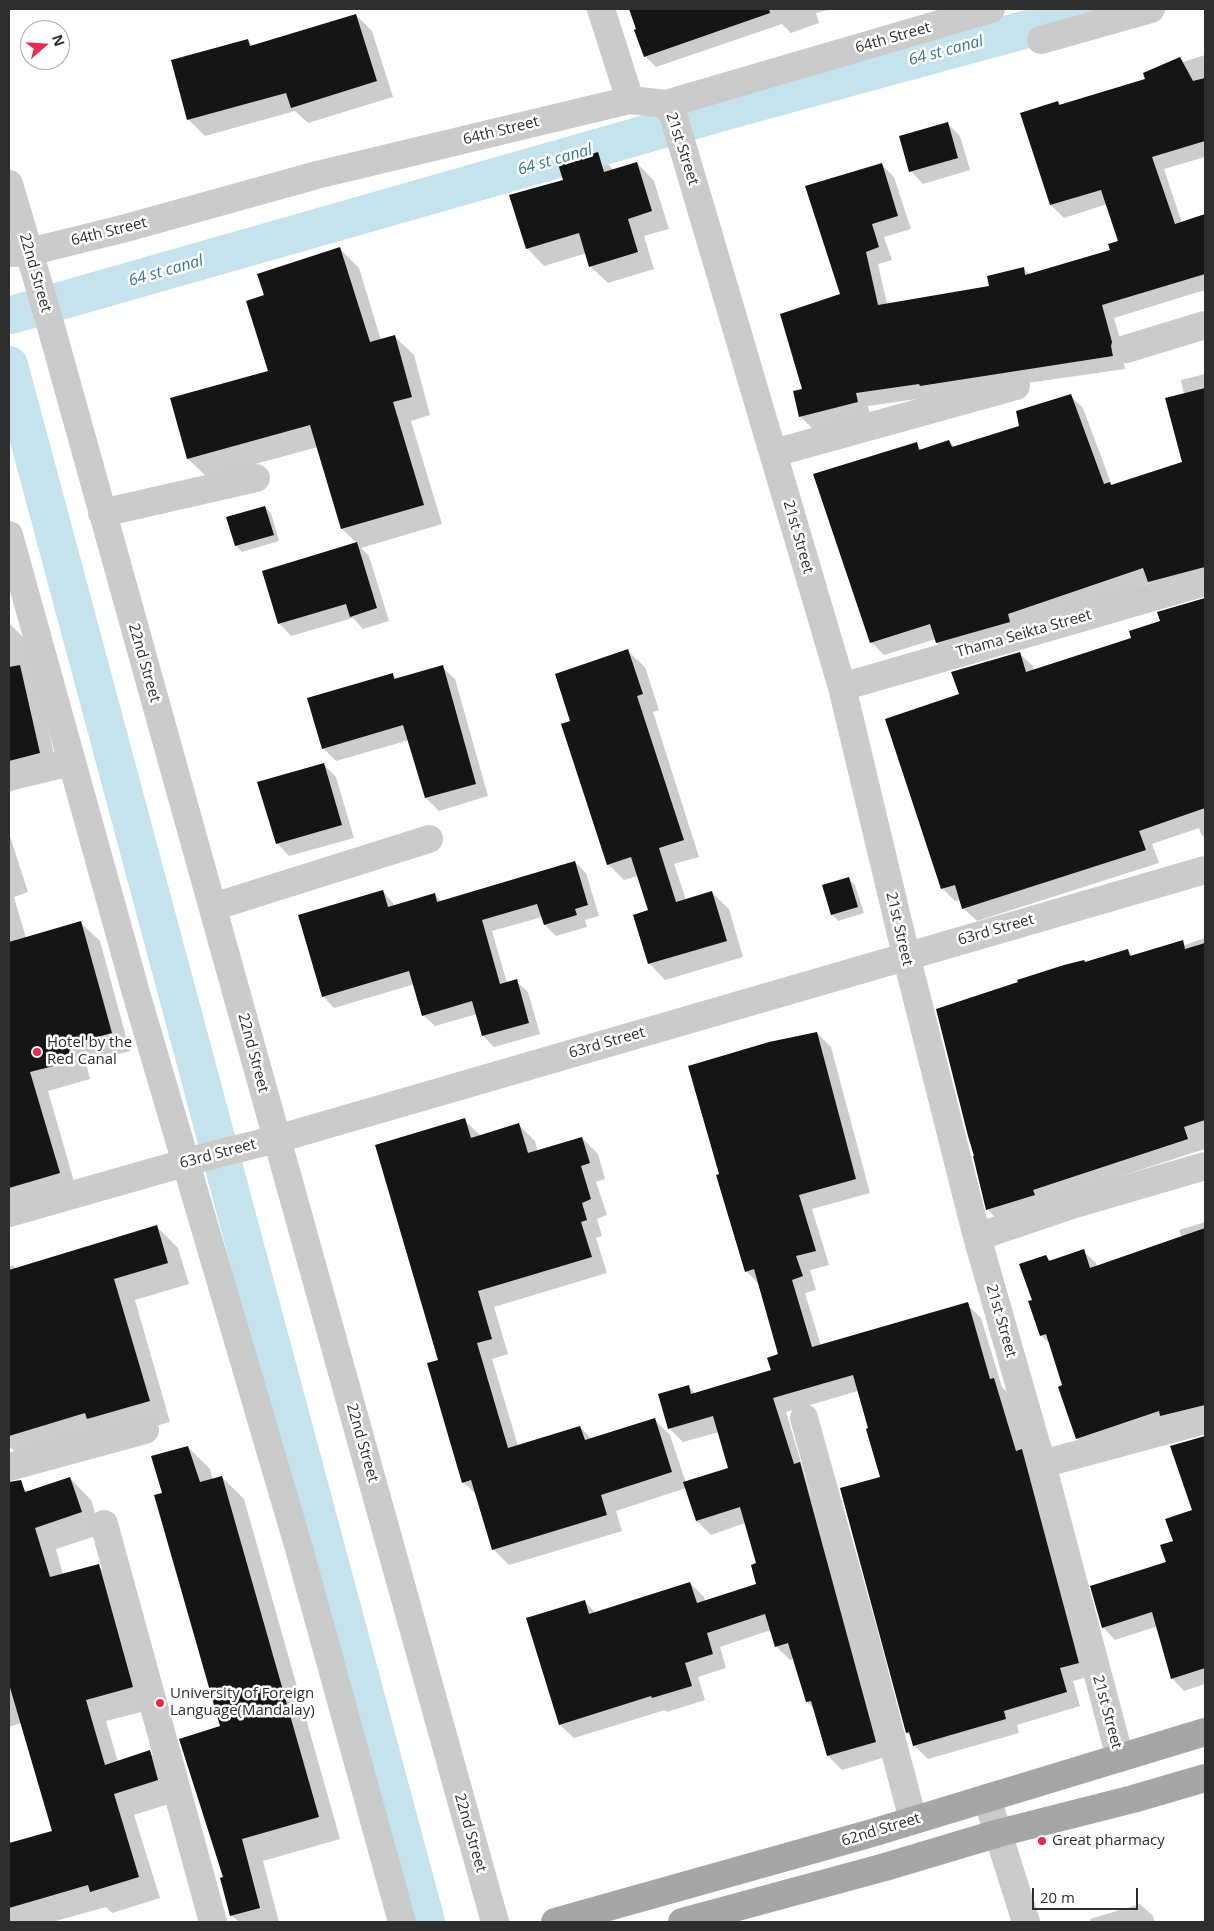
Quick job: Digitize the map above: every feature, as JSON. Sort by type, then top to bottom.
[{"type":"main road","name":"62nd Street","points":[[555,1922],[913,1820],[1205,1732]]},
{"type":"main road","points":[[682,1922],[885,1867],[998,1833],[1133,1799],[1205,1778]]},
{"type":"street","points":[[601,9],[630,100]]},
{"type":"street","name":"64th Street","points":[[24,260],[126,228],[326,173],[630,100],[670,110],[991,9]]},
{"type":"street","points":[[1041,40],[1151,9]]},
{"type":"street","name":"21st Street","points":[[670,110],[684,151],[842,687],[906,956],[977,1237],[1042,1464],[1120,1758]]},
{"type":"street","name":"22nd Street","points":[[9,184],[24,260],[48,316],[495,1922]]},
{"type":"street","points":[[1126,349],[1205,325]]},
{"type":"street","points":[[774,453],[1016,386]]},
{"type":"street","points":[[102,513],[256,478]]},
{"type":"street","points":[[9,535],[71,762],[197,1159],[298,1545],[402,1922]]},
{"type":"street","name":"Thama Seikta Street","points":[[842,687],[1205,582]]},
{"type":"street","points":[[9,777],[71,762]]},
{"type":"street","points":[[212,907],[429,839]]},
{"type":"street","name":"63rd Street","points":[[9,1213],[197,1159],[277,1139],[1205,870]]},
{"type":"street","points":[[977,1237],[1075,1204],[1205,1166]]},
{"type":"street","points":[[804,1418],[913,1820]]},
{"type":"street","points":[[1042,1464],[1205,1420]]},
{"type":"street","points":[[9,1467],[145,1430]]},
{"type":"street","points":[[104,1524],[213,1922]]},
{"type":"street","points":[[987,1798],[1026,1922]]},
{"type":"building","points":[[629,9],[769,9],[770,13],[644,57]]},
{"type":"building","points":[[356,14],[377,81],[291,108],[286,93],[187,120],[171,60],[248,39],[250,46]]},
{"type":"building","points":[[1180,57],[1193,81],[1205,78],[1205,141],[1152,157],[1175,224],[1205,214],[1205,274],[1102,305],[1112,342],[1113,356],[920,386],[919,384],[856,393],[858,402],[799,417],[793,391],[802,389],[780,314],[840,294],[805,186],[882,163],[898,216],[872,224],[879,247],[866,252],[878,305],[989,286],[987,276],[1024,267],[1025,275],[1110,250],[1108,244],[1118,241],[1101,190],[1050,205],[1020,113],[1058,101],[1059,105],[1145,79],[1143,73]]},
{"type":"building","points":[[948,122],[958,158],[909,172],[899,136]]},
{"type":"building","points":[[598,152],[604,172],[637,162],[652,211],[628,219],[638,252],[589,267],[579,233],[526,249],[509,195],[563,180],[558,164]]},
{"type":"building","points":[[340,247],[370,342],[395,335],[412,397],[393,402],[424,505],[341,529],[310,425],[187,459],[170,398],[268,371],[246,301],[264,295],[257,274]]},
{"type":"building","points":[[1205,388],[1205,567],[1148,582],[1143,568],[1008,614],[1010,622],[936,643],[930,624],[870,643],[813,474],[917,442],[919,450],[949,440],[952,447],[1019,426],[1016,411],[1071,394],[1104,484],[1110,482],[1111,485],[1182,462],[1165,398]]},
{"type":"building","points":[[265,506],[274,535],[235,546],[226,517]]},
{"type":"building","points":[[357,542],[377,608],[350,617],[346,604],[278,624],[262,571]]},
{"type":"building","points":[[1205,598],[1205,808],[1139,831],[1146,850],[962,909],[955,885],[941,889],[885,719],[959,694],[951,672],[1020,652],[1026,672],[1131,638],[1129,631],[1160,621],[1157,612]]},
{"type":"building","points":[[628,649],[643,694],[637,696],[684,840],[659,848],[676,902],[712,891],[727,941],[648,964],[633,915],[648,910],[631,857],[607,865],[561,724],[570,721],[555,674]]},
{"type":"building","points":[[20,665],[40,753],[9,761],[9,667]]},
{"type":"building","points":[[443,665],[476,784],[425,798],[403,725],[322,749],[307,698],[393,673],[394,679]]},
{"type":"building","points":[[324,763],[342,825],[276,844],[257,782]]},
{"type":"building","points":[[575,861],[588,905],[575,909],[577,915],[544,925],[537,904],[482,920],[500,984],[517,979],[529,1023],[482,1036],[472,1001],[422,1016],[409,971],[322,997],[298,915],[383,890],[388,907],[435,893],[437,902]]},
{"type":"building","points":[[849,877],[858,907],[831,915],[822,885]]},
{"type":"building","points":[[81,921],[112,1033],[68,1045],[73,1061],[30,1072],[60,1173],[9,1188],[9,942]]},
{"type":"building","points":[[1183,940],[1185,949],[1205,943],[1205,1120],[1184,1127],[1188,1139],[1033,1190],[1035,1195],[986,1210],[936,1009],[1064,965],[1084,960],[1085,962],[1128,949],[1130,956]]},
{"type":"building","points":[[817,1032],[856,1179],[799,1195],[816,1251],[796,1256],[803,1276],[792,1280],[812,1347],[968,1302],[990,1379],[994,1378],[1016,1451],[1022,1449],[1079,1663],[1060,1668],[1067,1692],[1004,1711],[1006,1719],[913,1746],[909,1732],[906,1733],[840,1488],[880,1477],[853,1375],[773,1398],[794,1464],[800,1462],[876,1742],[827,1756],[811,1701],[806,1702],[788,1643],[775,1647],[765,1614],[707,1633],[713,1654],[685,1663],[692,1686],[652,1698],[651,1696],[559,1725],[526,1618],[585,1600],[589,1614],[690,1582],[697,1603],[756,1584],[751,1565],[756,1563],[740,1507],[696,1521],[683,1482],[728,1468],[713,1416],[668,1429],[658,1394],[689,1385],[691,1394],[771,1370],[767,1358],[778,1354],[754,1269],[745,1272],[716,1175],[719,1174],[688,1066],[769,1042]]},
{"type":"building","points":[[465,1118],[471,1138],[519,1123],[528,1153],[582,1137],[590,1163],[581,1166],[591,1199],[582,1203],[587,1220],[581,1222],[592,1257],[478,1291],[492,1339],[477,1343],[508,1448],[580,1426],[585,1440],[655,1418],[672,1472],[601,1495],[607,1515],[492,1550],[471,1480],[462,1483],[427,1363],[438,1360],[375,1145]]},
{"type":"building","points":[[157,1225],[168,1263],[114,1279],[150,1401],[87,1419],[85,1413],[9,1436],[9,1270]]},
{"type":"building","points":[[1205,1228],[1205,1405],[1160,1416],[1159,1411],[1076,1439],[1058,1387],[1062,1385],[1046,1334],[1040,1336],[1028,1301],[1032,1300],[1019,1264],[1046,1255],[1049,1261],[1084,1249],[1090,1268]]},
{"type":"building","points":[[1205,1436],[1205,1668],[1171,1679],[1152,1612],[1102,1628],[1090,1586],[1166,1562],[1160,1545],[1173,1541],[1165,1519],[1192,1510],[1170,1446]]},
{"type":"building","points":[[188,1446],[200,1482],[222,1476],[319,1817],[242,1839],[260,1908],[230,1916],[220,1878],[223,1877],[179,1739],[220,1726],[154,1495],[162,1493],[151,1456]]},
{"type":"building","points":[[70,1477],[82,1512],[35,1528],[50,1577],[99,1564],[133,1687],[86,1700],[105,1765],[150,1750],[158,1780],[114,1794],[139,1877],[90,1892],[88,1885],[9,1908],[9,1843],[52,1831],[9,1684],[9,1482],[21,1480],[25,1492]]},
{"type":"waterway","name":"64 st canal","points":[[11,315],[737,108],[1101,9]]},
{"type":"waterway","points":[[9,365],[426,1922]]},
{"type":"place","name":"Hotel by the Red Canal","points":[[37,1052]]},
{"type":"place","name":"University of Foreign Language(Mandalay)","points":[[160,1703]]},
{"type":"place","name":"Great pharmacy","points":[[1042,1841]]}]
